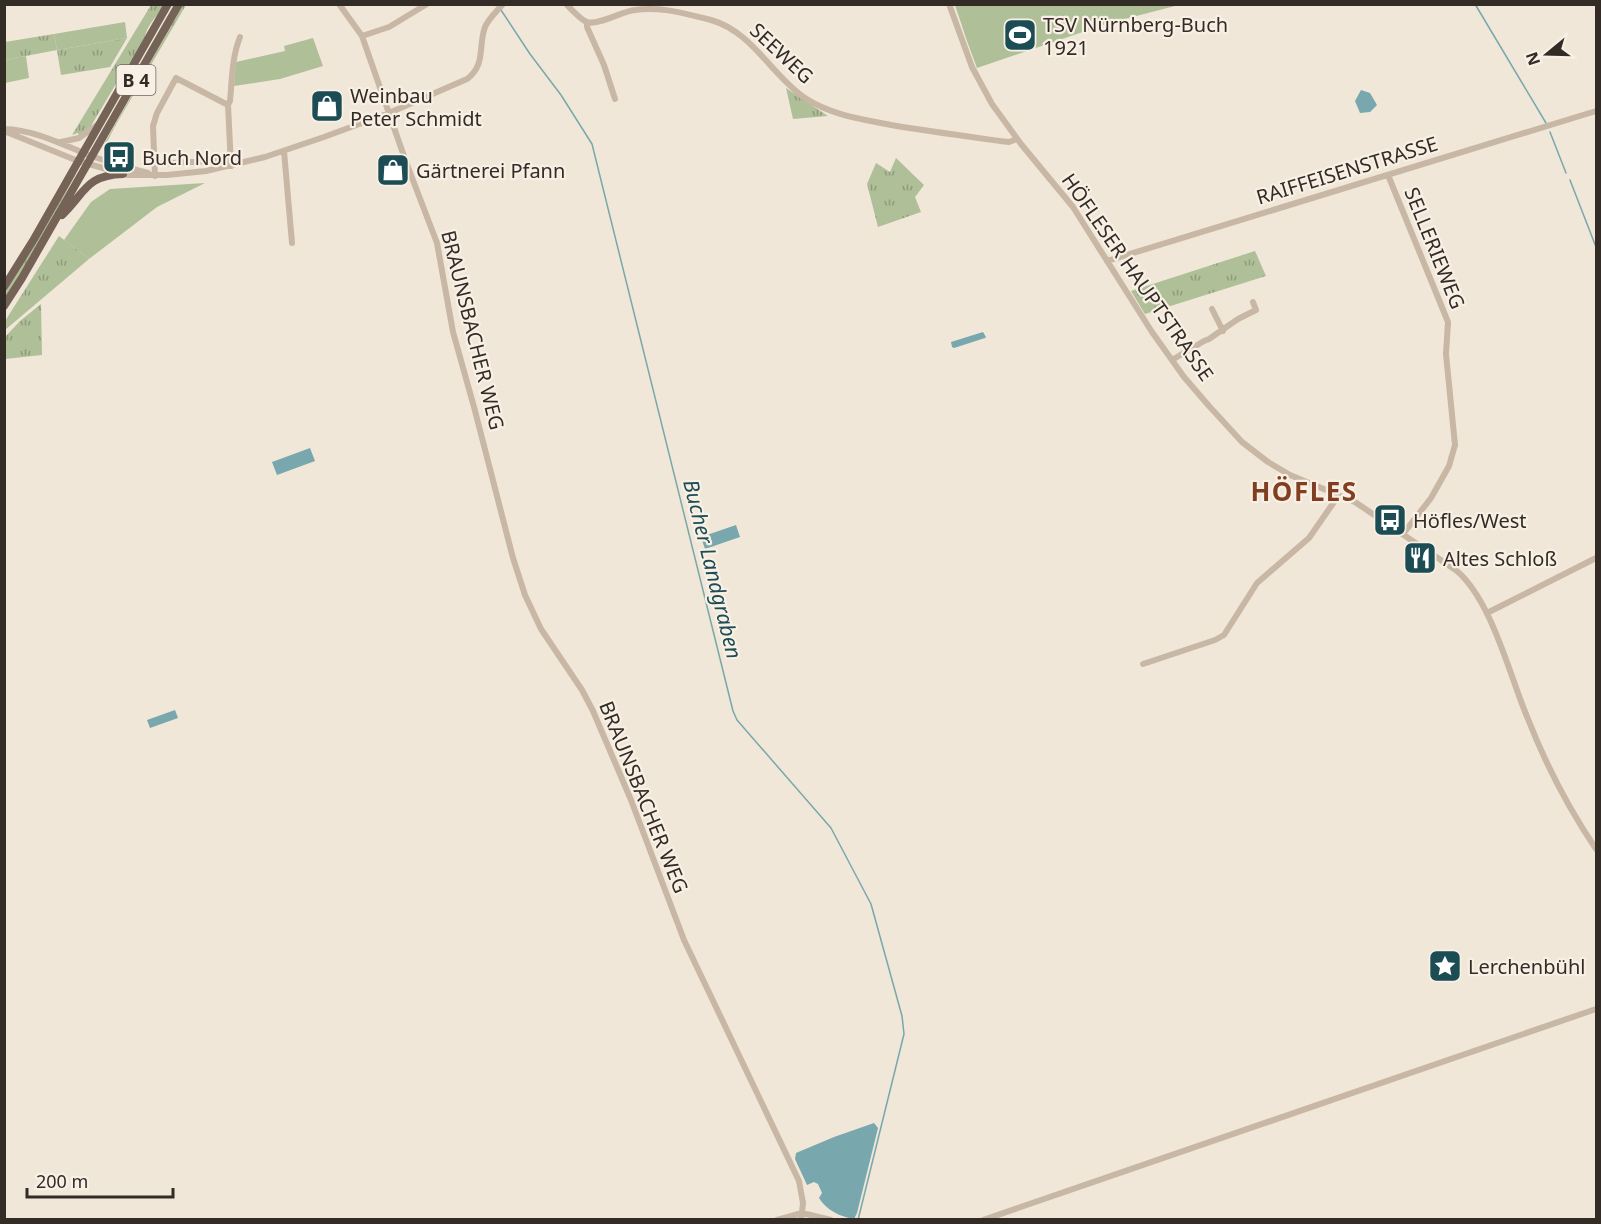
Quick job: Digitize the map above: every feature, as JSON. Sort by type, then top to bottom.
[{"type":"main road","name":"B 4","points":[[4,287],[168,4]]},
{"type":"main road","name":"B 4","points":[[4,306],[179,4]]},
{"type":"main road","name":"B 4","points":[[54,222],[96,179],[112,174],[123,174]]},
{"type":"street","name":"BRAUNSBACHER WEG","points":[[339,4],[362,36],[437,243],[453,332],[513,558],[525,595],[541,629],[582,690],[593,711],[644,833],[675,920],[794,1169],[802,1193],[801,1216]]},
{"type":"street","points":[[362,36],[389,27],[428,4]]},
{"type":"street","points":[[566,4],[587,22],[615,99]]},
{"type":"street","name":"HÖFLESER HAUPTSTRASSE","points":[[949,4],[962,44],[992,104],[1017,139],[1073,207],[1172,360],[1209,406],[1250,449],[1268,462],[1290,475],[1355,502],[1462,575],[1486,613],[1542,753],[1575,816],[1596,849]]},
{"type":"street","points":[[4,130],[78,161],[136,176],[206,171],[231,163],[265,157],[389,113],[433,95],[472,75],[480,62],[485,28],[500,7]]},
{"type":"street","name":"SEEWEG","points":[[587,22],[594,23],[634,10],[663,7],[729,27],[749,42],[784,80],[805,97],[829,110],[856,119],[925,130],[1004,142],[1017,139]]},
{"type":"street","points":[[231,163],[228,105],[231,100],[234,60],[240,37]]},
{"type":"street","points":[[155,176],[153,126],[157,113],[176,78],[228,105]]},
{"type":"street","name":"RAIFFEISENSTRASSE","points":[[1107,261],[1596,111]]},
{"type":"street","points":[[57,142],[78,138],[100,123]]},
{"type":"street","points":[[4,130],[22,131],[155,176]]},
{"type":"street","points":[[284,151],[292,243]]},
{"type":"street","points":[[154,164],[231,163]]},
{"type":"street","name":"SELLERIEWEG","points":[[1388,175],[1448,322],[1446,354],[1455,445],[1449,466],[1431,498],[1403,534]]},
{"type":"street","points":[[1172,360],[1256,310],[1253,302]]},
{"type":"street","points":[[1212,309],[1223,331]]},
{"type":"street","points":[[1143,663],[1224,635],[1257,583],[1309,538],[1334,502],[1337,493]]},
{"type":"street","points":[[1486,613],[1596,558]]},
{"type":"street","points":[[983,1220],[1596,1009]]},
{"type":"street","points":[[777,1220],[801,1216],[831,1220]]},
{"type":"green space","name":"TSV Nürnberg-Buch 1921","points":[[955,4],[1179,5],[1109,23],[977,68]]},
{"type":"green space","points":[[151,5],[165,5],[149,25],[145,40],[91,126],[79,135],[78,133],[72,135]]},
{"type":"green space","points":[[183,5],[186,5],[103,146]]},
{"type":"green space","points":[[125,22],[127,38],[57,50],[54,34]]},
{"type":"green space","points":[[54,34],[57,50],[5,60],[5,42]]},
{"type":"green space","points":[[127,38],[110,67],[61,75],[57,50]]},
{"type":"green space","points":[[313,38],[323,66],[280,79],[234,86],[236,62],[285,51],[284,46]]},
{"type":"green space","points":[[26,56],[29,78],[5,83],[5,60]]},
{"type":"green space","points":[[786,88],[828,116],[793,119]]},
{"type":"green space","points":[[896,158],[924,185],[915,197],[921,212],[878,227],[867,184],[876,163],[890,172]]},
{"type":"green space","points":[[76,174],[5,301],[5,293]]},
{"type":"green space","points":[[205,183],[157,207],[89,259],[64,240],[91,202],[110,189]]},
{"type":"green space","points":[[59,236],[89,259],[5,330],[5,321]]},
{"type":"green space","points":[[1255,251],[1266,276],[1145,314],[1131,291]]},
{"type":"green space","points":[[41,304],[42,355],[5,359],[5,337]]},
{"type":"water","points":[[1361,90],[1370,93],[1377,105],[1370,112],[1360,113],[1355,101]]},
{"type":"water","points":[[983,332],[985,338],[952,347],[951,342]]},
{"type":"water","points":[[310,448],[315,461],[277,475],[272,462]]},
{"type":"water","points":[[736,525],[740,537],[705,549],[701,537]]},
{"type":"water","points":[[175,710],[178,718],[150,728],[147,720]]},
{"type":"water","points":[[874,1123],[878,1128],[857,1213],[854,1219],[844,1217],[822,1202],[819,1198],[822,1193],[818,1184],[814,1182],[807,1185],[795,1159],[796,1153]]},
{"type":"waterway","points":[[1475,4],[1546,123]]},
{"type":"waterway","name":"Bucher Landgraben","points":[[501,10],[561,95],[592,144],[733,711],[737,720],[831,828],[871,904],[902,1016],[904,1034],[858,1220]]},
{"type":"waterway","points":[[1550,132],[1566,173]]},
{"type":"waterway","points":[[1570,180],[1596,247]]},
{"type":"place","name":"TSV Nürnberg-Buch 1921","points":[[1020,35]]},
{"type":"place","name":"Weinbau Peter Schmidt","points":[[327,106]]},
{"type":"place","name":"Buch Nord","points":[[119,157]]},
{"type":"place","name":"Gärtnerei Pfann","points":[[393,170]]},
{"type":"place","name":"Höfles/West","points":[[1390,520]]},
{"type":"place","name":"Altes Schloß","points":[[1420,558]]},
{"type":"place","name":"Lerchenbühl","points":[[1445,966]]},
{"type":"district","name":"HÖFLES","points":[[1304,491]]}]
